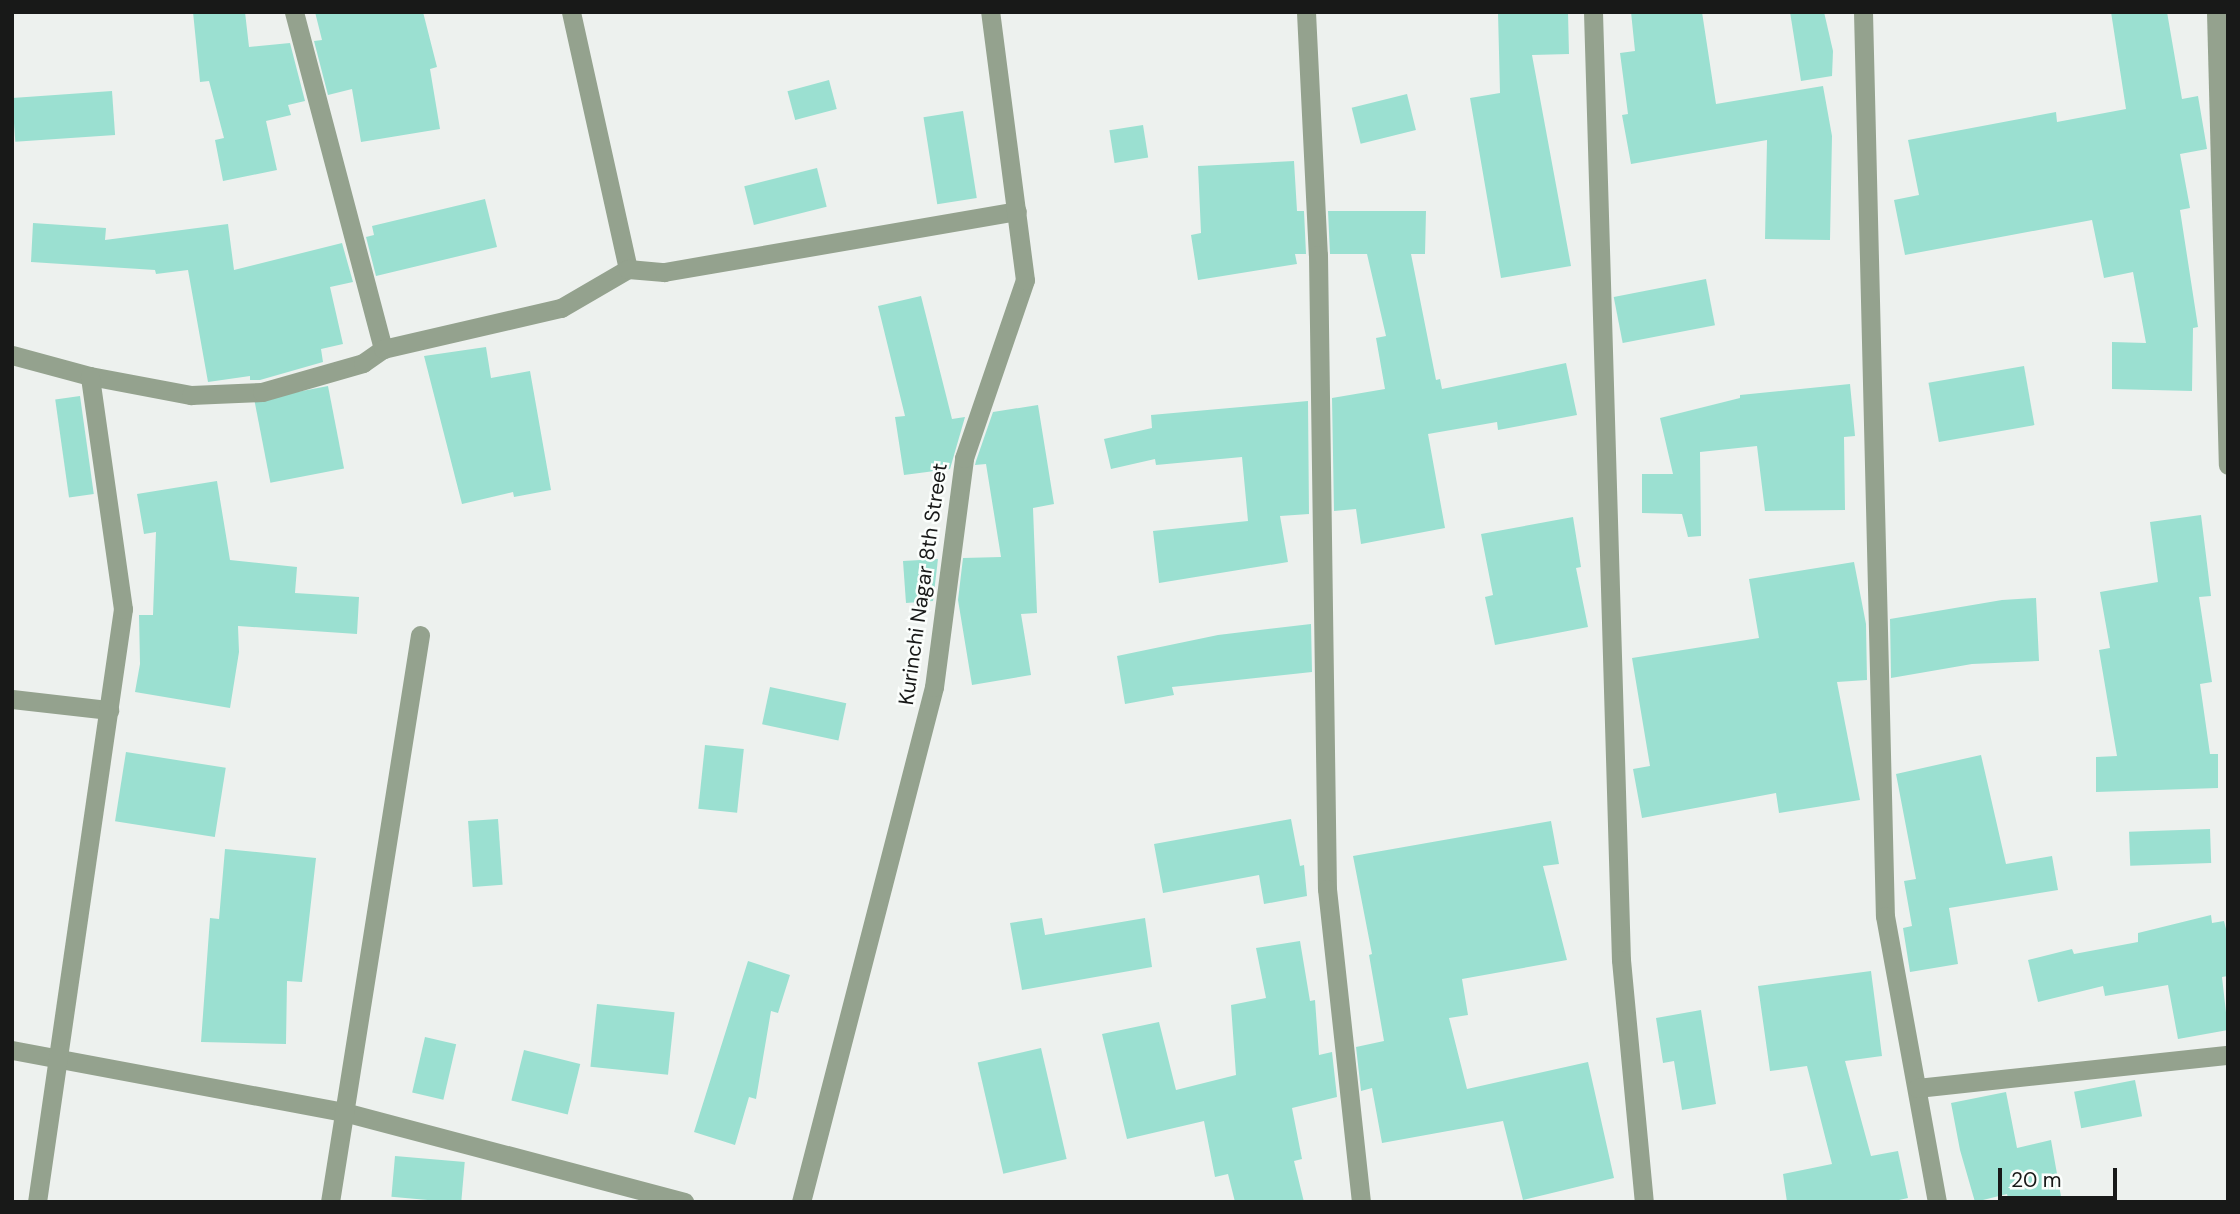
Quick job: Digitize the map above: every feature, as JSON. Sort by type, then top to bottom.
[{"type":"street","points":[[294,12],[383,349]]},
{"type":"street","points":[[570,12],[628,269]]},
{"type":"street","name":"Kurinchi Nagar 8th Street","points":[[802,1201],[934,687],[964,458],[1025,281],[990,12]]},
{"type":"street","points":[[1306,12],[1318,255],[1327,889],[1361,1202]]},
{"type":"street","points":[[1593,12],[1621,960],[1644,1202]]},
{"type":"street","points":[[1863,12],[1885,916],[1937,1202]]},
{"type":"street","points":[[2216,12],[2228,465]]},
{"type":"street","points":[[12,355],[90,376],[191,396],[262,393],[363,363],[383,349],[561,308],[628,269],[664,272],[1017,211]]},
{"type":"street","points":[[37,1202],[123,609],[90,376]]},
{"type":"street","points":[[330,1202],[420,635]]},
{"type":"street","points":[[12,699],[109,710]]},
{"type":"street","points":[[12,1050],[344,1112],[684,1202]]},
{"type":"street","points":[[1917,1088],[2228,1055]]},
{"type":"building","points":[[193,12],[245,12],[249,47],[290,43],[305,101],[288,105],[291,115],[266,121],[277,170],[223,181],[215,140],[224,138],[209,81],[200,82]]},
{"type":"building","points":[[315,12],[423,12],[437,67],[430,69],[440,129],[361,142],[352,89],[328,95],[314,41],[322,40]]},
{"type":"building","points":[[1498,12],[1568,12],[1569,54],[1532,55],[1571,266],[1501,278],[1470,98],[1500,93]]},
{"type":"building","points":[[1631,12],[1702,12],[1716,104],[1823,86],[1832,136],[1830,240],[1765,239],[1767,140],[1631,164],[1622,115],[1628,114],[1620,53],[1635,51]]},
{"type":"building","points":[[1790,12],[1824,12],[1833,51],[1832,76],[1801,81]]},
{"type":"building","points":[[2111,12],[2167,12],[2182,99],[2198,96],[2207,149],[2180,154],[2190,208],[2180,210],[2198,327],[2193,328],[2192,391],[2112,389],[2112,342],[2146,343],[2133,272],[2104,278],[2092,220],[1905,255],[1894,200],[1919,195],[1908,140],[2056,112],[2057,122],[2126,109]]},
{"type":"building","points":[[829,80],[837,109],[795,120],[787,91]]},
{"type":"building","points":[[112,91],[115,135],[15,142],[12,98]]},
{"type":"building","points":[[1407,94],[1416,130],[1361,144],[1352,108]]},
{"type":"building","points":[[963,111],[977,198],[937,204],[923,117]]},
{"type":"building","points":[[1143,125],[1148,158],[1115,163],[1109,130]]},
{"type":"building","points":[[1294,161],[1297,211],[1304,211],[1306,254],[1295,254],[1297,264],[1198,280],[1191,235],[1201,233],[1198,166]]},
{"type":"building","points":[[817,168],[827,207],[754,225],[744,186]]},
{"type":"building","points":[[485,199],[497,247],[376,276],[366,237],[374,235],[372,226]]},
{"type":"building","points":[[1328,211],[1426,211],[1425,254],[1411,254],[1436,380],[1440,379],[1442,389],[1566,363],[1577,415],[1498,430],[1497,422],[1428,434],[1445,528],[1361,544],[1356,509],[1334,511],[1332,398],[1385,389],[1376,338],[1386,336],[1367,254],[1330,254]]},
{"type":"building","points":[[33,223],[106,228],[105,240],[228,224],[234,270],[342,243],[353,282],[330,287],[343,344],[321,349],[323,362],[260,380],[250,380],[250,376],[208,382],[188,270],[156,274],[155,270],[31,262]]},
{"type":"building","points":[[1706,279],[1715,325],[1623,343],[1614,297]]},
{"type":"building","points":[[921,296],[952,419],[965,417],[950,469],[904,475],[895,417],[905,416],[878,306]]},
{"type":"building","points":[[486,347],[491,378],[530,371],[551,490],[514,497],[513,492],[462,504],[424,356]]},
{"type":"building","points":[[2024,366],[2034,425],[1939,442],[1928,383]]},
{"type":"building","points":[[1850,384],[1855,436],[1844,437],[1845,510],[1765,511],[1757,446],[1700,452],[1701,536],[1688,537],[1682,514],[1642,513],[1642,474],[1673,474],[1660,418],[1740,398],[1740,395]]},
{"type":"building","points":[[328,386],[344,468],[270,483],[254,400]]},
{"type":"building","points":[[80,396],[94,494],[69,498],[55,399]]},
{"type":"building","points":[[1308,401],[1309,514],[1280,516],[1288,562],[1159,583],[1153,531],[1248,521],[1242,457],[1156,465],[1155,459],[1111,469],[1104,439],[1152,428],[1151,415]]},
{"type":"building","points":[[1038,405],[1054,504],[1033,508],[1037,613],[1021,614],[1031,675],[972,685],[958,600],[963,558],[1001,557],[986,464],[975,465],[993,412]]},
{"type":"building","points":[[217,481],[230,560],[297,567],[295,593],[359,597],[357,634],[238,626],[239,652],[230,708],[135,692],[140,664],[139,615],[153,615],[156,532],[144,534],[137,494]]},
{"type":"building","points":[[2201,515],[2211,596],[2199,597],[2212,682],[2200,684],[2210,754],[2218,754],[2218,788],[2096,792],[2096,757],[2117,756],[2099,650],[2110,648],[2100,592],[2158,582],[2150,522]]},
{"type":"building","points":[[1573,517],[1581,567],[1576,568],[1588,627],[1495,645],[1485,597],[1493,595],[1481,534]]},
{"type":"building","points":[[938,559],[933,601],[906,603],[903,561]]},
{"type":"building","points":[[1854,562],[1866,624],[1867,680],[1837,682],[1860,800],[1779,813],[1776,793],[1642,818],[1633,769],[1650,766],[1632,658],[1759,638],[1749,579]]},
{"type":"building","points":[[2036,598],[2039,661],[1972,664],[1891,678],[1890,619],[2002,600]]},
{"type":"building","points":[[1311,624],[1312,672],[1172,687],[1174,695],[1125,704],[1117,656],[1218,635]]},
{"type":"building","points":[[770,687],[846,703],[838,740],[762,724]]},
{"type":"building","points":[[705,745],[744,749],[737,813],[698,809]]},
{"type":"building","points":[[126,752],[226,768],[215,837],[115,821]]},
{"type":"building","points":[[1981,755],[2006,864],[2052,856],[2058,890],[1949,908],[1958,964],[1910,972],[1903,928],[1912,926],[1904,881],[1916,879],[1896,774]]},
{"type":"building","points":[[498,819],[503,885],[473,887],[468,821]]},
{"type":"building","points":[[1291,819],[1300,866],[1304,865],[1307,896],[1264,904],[1259,875],[1163,893],[1154,844]]},
{"type":"building","points":[[1551,821],[1559,864],[1543,866],[1567,960],[1462,979],[1468,1015],[1449,1018],[1467,1089],[1588,1062],[1614,1178],[1523,1200],[1503,1121],[1382,1143],[1372,1088],[1361,1091],[1356,1047],[1384,1041],[1369,955],[1372,954],[1353,856]]},
{"type":"building","points":[[2210,829],[2211,863],[2130,866],[2129,832]]},
{"type":"building","points":[[225,849],[316,858],[302,982],[287,981],[286,1044],[201,1042],[210,918],[219,919]]},
{"type":"building","points":[[2211,915],[2212,923],[2224,921],[2228,937],[2228,976],[2222,977],[2228,1030],[2178,1039],[2168,985],[2105,996],[2103,986],[2038,1002],[2028,960],[2072,949],[2074,954],[2138,942],[2138,933]]},
{"type":"building","points":[[1042,918],[1045,935],[1145,918],[1152,967],[1022,990],[1010,923]]},
{"type":"building","points":[[1300,941],[1310,1001],[1315,1000],[1319,1055],[1332,1052],[1337,1097],[1292,1108],[1302,1159],[1294,1161],[1304,1202],[1235,1202],[1228,1174],[1215,1177],[1204,1121],[1127,1139],[1102,1034],[1159,1022],[1176,1090],[1236,1075],[1231,1005],[1266,998],[1256,948]]},
{"type":"building","points":[[748,961],[790,975],[778,1013],[771,1011],[756,1099],[749,1097],[735,1145],[694,1132]]},
{"type":"building","points":[[1871,971],[1882,1056],[1845,1061],[1871,1156],[1898,1151],[1908,1198],[1890,1202],[1787,1202],[1783,1174],[1832,1164],[1807,1066],[1770,1071],[1758,986]]},
{"type":"building","points":[[597,1004],[675,1012],[668,1075],[590,1067]]},
{"type":"building","points":[[1701,1010],[1716,1104],[1682,1110],[1674,1061],[1663,1063],[1656,1018]]},
{"type":"building","points":[[425,1037],[456,1044],[443,1100],[412,1093]]},
{"type":"building","points":[[1041,1048],[1067,1159],[1003,1174],[978,1063]]},
{"type":"building","points":[[524,1050],[580,1064],[568,1114],[511,1100]]},
{"type":"building","points":[[2135,1080],[2142,1116],[2081,1128],[2074,1092]]},
{"type":"building","points":[[2006,1092],[2017,1148],[2051,1140],[2062,1202],[2009,1202],[2007,1194],[1975,1202],[1960,1150],[1951,1103]]},
{"type":"building","points":[[395,1156],[465,1162],[461,1202],[391,1197]]}]
